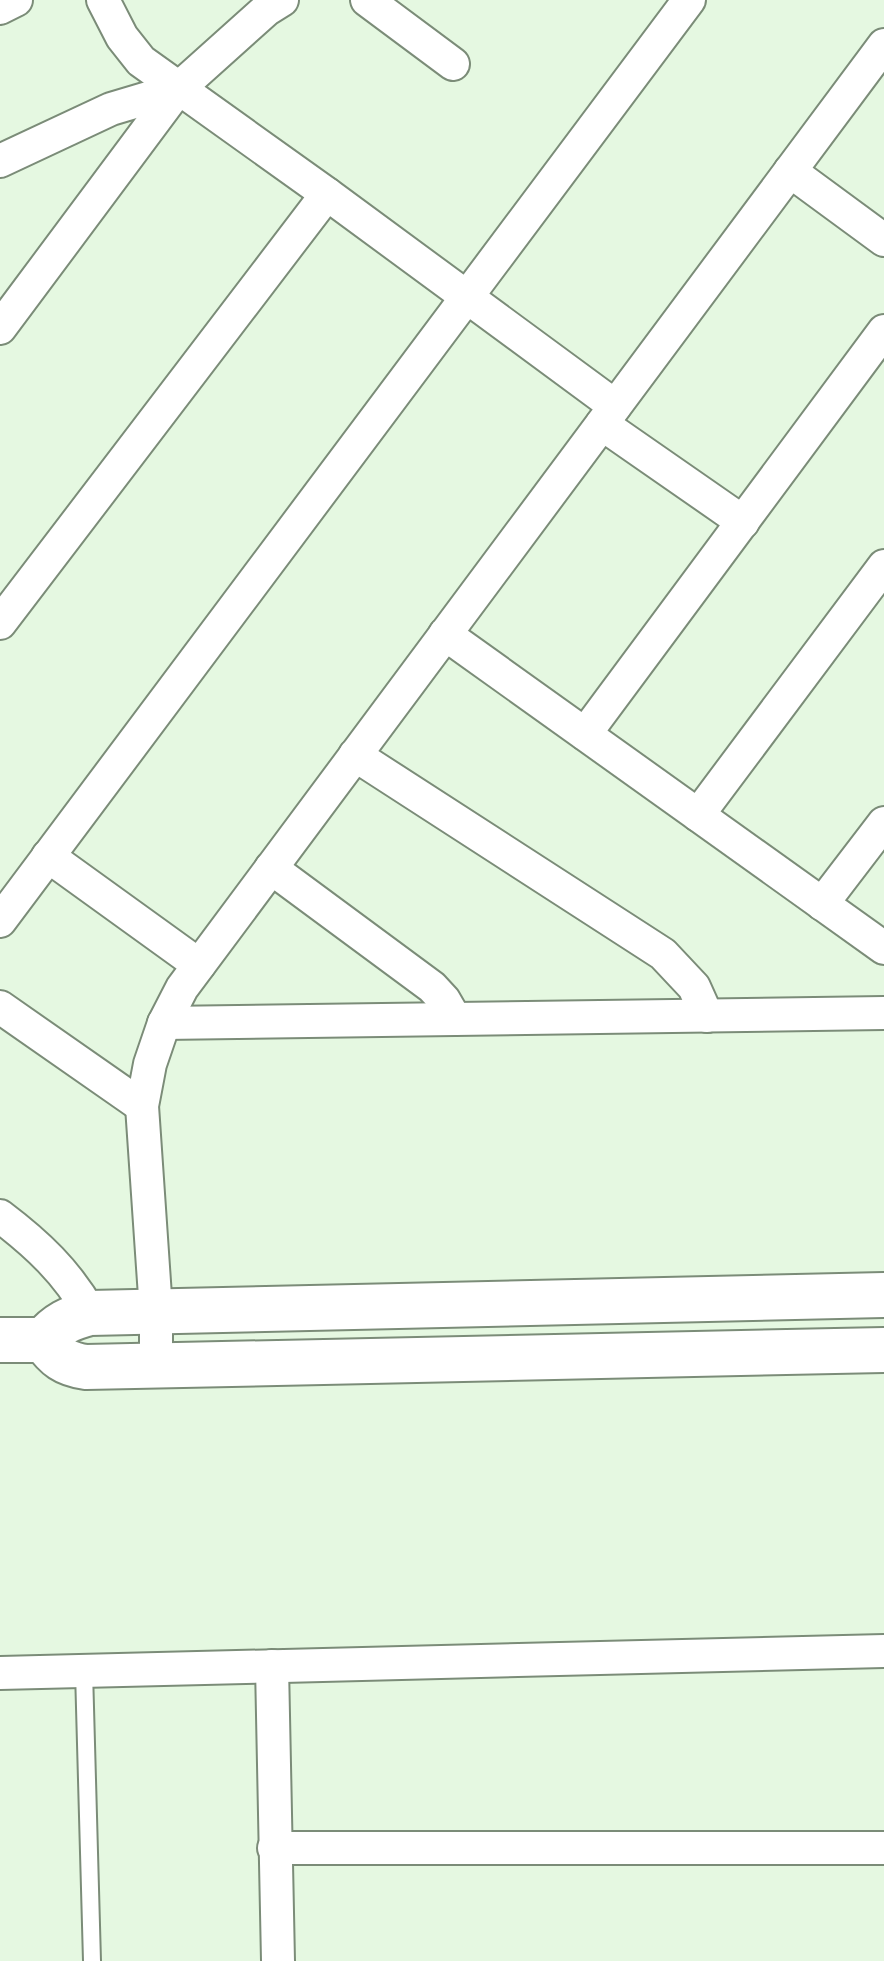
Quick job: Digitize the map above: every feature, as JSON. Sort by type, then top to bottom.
[{"type":"main road","points":[[44,1340],[55,1326],[90,1313],[884,1295]]},
{"type":"main road","points":[[0,1340],[44,1340]]},
{"type":"main road","points":[[44,1340],[57,1357],[71,1365],[156,1366],[884,1350]]},
{"type":"street","points":[[0,8],[16,0]]},
{"type":"street","points":[[103,0],[122,37],[141,61],[466,298],[743,522]]},
{"type":"street","points":[[0,328],[178,89],[266,10],[282,0]]},
{"type":"street","points":[[367,0],[453,64]]},
{"type":"street","points":[[0,921],[466,298],[674,5]]},
{"type":"street","points":[[156,1366],[156,1311],[142,1106],[150,1064],[164,1023],[182,988],[883,47]]},
{"type":"street","points":[[0,161],[111,109],[178,89]]},
{"type":"street","points":[[790,171],[884,240]]},
{"type":"street","points":[[0,623],[327,194]]},
{"type":"street","points":[[585,734],[884,331]]},
{"type":"street","points":[[698,815],[884,566]]},
{"type":"street","points":[[445,634],[884,948]]},
{"type":"street","points":[[355,755],[663,954],[694,987],[707,1016]]},
{"type":"street","points":[[822,904],[884,823]]},
{"type":"street","points":[[48,856],[199,965]]},
{"type":"street","points":[[271,868],[432,987],[455,1019]]},
{"type":"street","points":[[0,1007],[142,1106]]},
{"type":"street","points":[[164,1023],[884,1013]]},
{"type":"street","points":[[0,1216],[31,1239],[56,1264],[74,1285],[90,1313]]},
{"type":"street","points":[[0,1673],[884,1651]]},
{"type":"street","points":[[272,1666],[278,1961]]},
{"type":"street","points":[[274,1848],[884,1848]]},
{"type":"lane","points":[[84,1671],[92,1961]]}]
